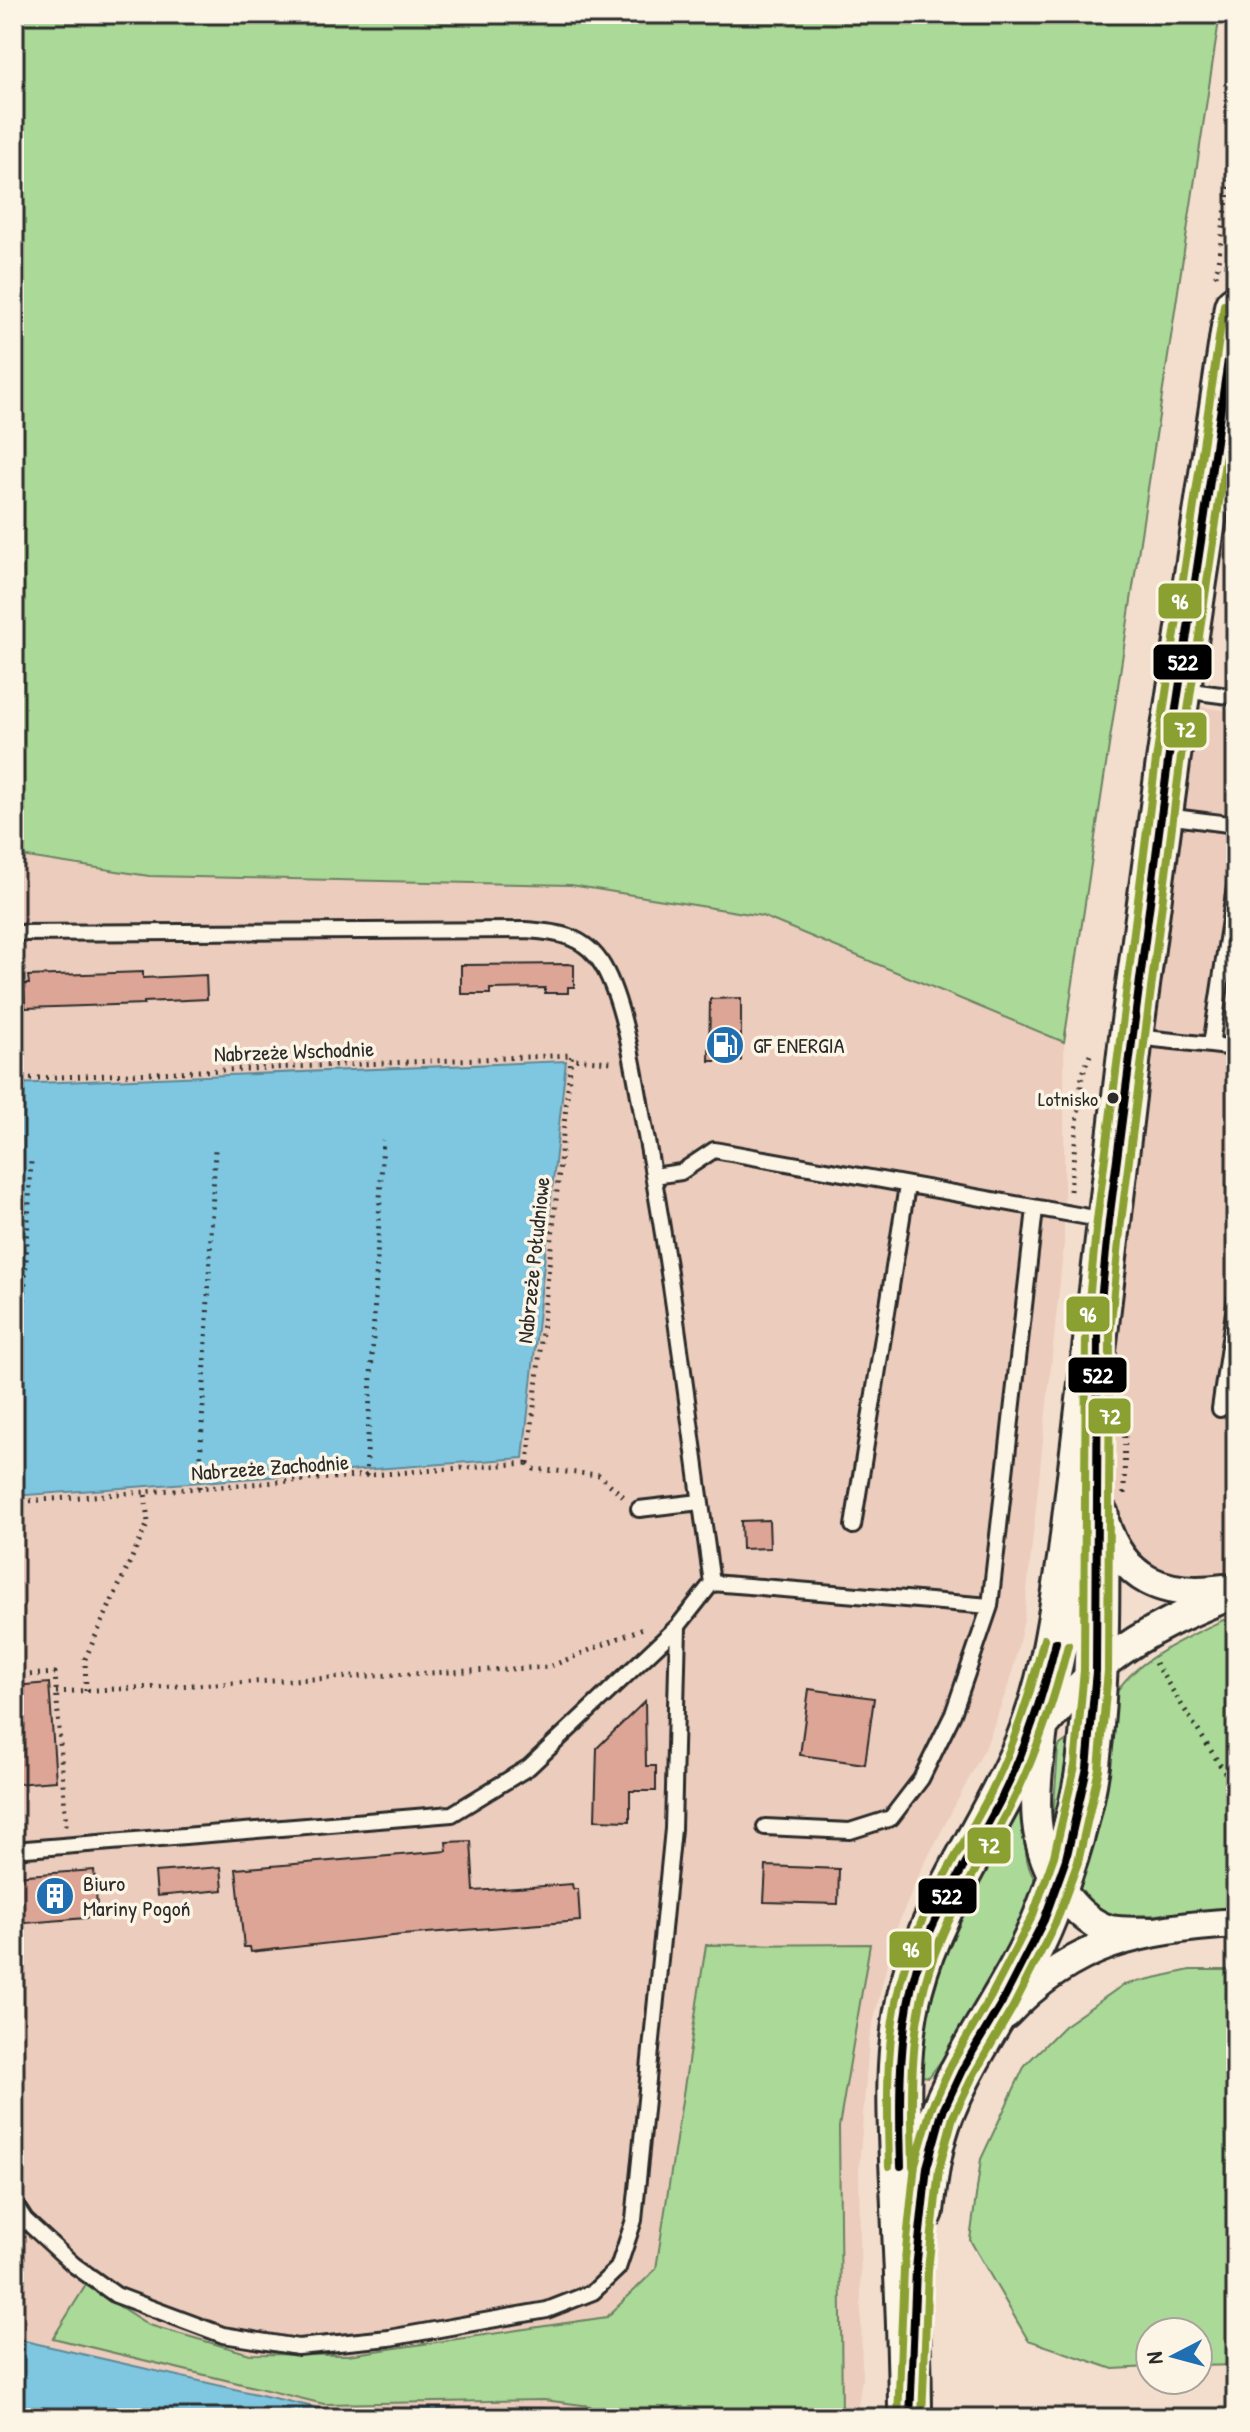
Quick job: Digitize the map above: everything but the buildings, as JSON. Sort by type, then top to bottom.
[{"type":"street","points":[[1226,293],[1179,689],[1131,1037],[1092,1218],[1111,1542],[1130,1568],[1145,1579],[1174,1591],[1236,1590]]},
{"type":"street","points":[[1098,1331],[1070,1553],[1050,1664],[1035,1806],[1038,1838],[1046,1865],[1072,1905],[1091,1921],[1111,1930],[1154,1932]]},
{"type":"street","points":[[910,2401],[916,2269],[927,2167],[942,2113],[963,2068],[1002,2002],[1044,1920],[1066,1859],[1087,1768],[1110,1496]]},
{"type":"street","points":[[1011,1777],[1044,1726],[1096,1671],[1146,1634],[1236,1590]]},
{"type":"street","points":[[910,2401],[899,2129],[900,2059],[911,1989],[931,1931],[1028,1740],[1050,1664]]},
{"type":"street","points":[[963,2068],[1025,1994],[1062,1965],[1095,1948],[1154,1932],[1236,1923]]},
{"type":"lane","points":[[1179,689],[1236,697]]},
{"type":"lane","points":[[1162,815],[1236,825]]},
{"type":"lane","points":[[1211,1045],[1236,880]]},
{"type":"lane","points":[[14,933],[559,932],[585,944],[603,966],[616,999],[633,1064],[654,1176],[712,1583],[678,1626],[529,1767],[452,1814],[14,1850]]},
{"type":"lane","points":[[1131,1037],[1236,1048]]},
{"type":"lane","points":[[654,1176],[681,1172],[714,1150],[1092,1218]]},
{"type":"lane","points":[[853,1526],[907,1186]]},
{"type":"lane","points":[[765,1827],[850,1831],[891,1818],[921,1779],[953,1714],[990,1606],[1035,1209]]},
{"type":"lane","points":[[1220,1409],[1236,1298]]},
{"type":"lane","points":[[639,1509],[700,1502]]},
{"type":"lane","points":[[712,1583],[990,1606]]},
{"type":"lane","points":[[14,2203],[25,2220],[74,2265],[116,2295],[223,2335],[298,2347],[389,2338],[547,2310],[593,2292],[618,2268],[634,2220],[673,1829],[678,1626]]},
{"type":"path","points":[[1226,293],[1236,139]]},
{"type":"path","points":[[1091,1051],[1082,1076],[1069,1186],[1092,1218]]},
{"type":"path","name":"Nabrzeże Wschodnie","points":[[14,1079],[572,1055],[571,1059],[633,1064]]},
{"type":"path","name":"Nabrzeże Południowe","points":[[528,1463],[571,1059]]},
{"type":"path","points":[[366,1476],[383,1140]]},
{"type":"path","points":[[199,1488],[215,1150]]},
{"type":"path","points":[[14,1501],[31,1161]]},
{"type":"path","points":[[1110,1496],[1125,1419]]},
{"type":"path","name":"Nabrzeże Zachodnie","points":[[14,1501],[528,1463],[534,1469],[599,1475],[639,1509]]},
{"type":"path","points":[[86,1691],[85,1659],[148,1523],[145,1492]]},
{"type":"path","points":[[56,1692],[549,1667],[647,1626],[678,1626]]},
{"type":"path","points":[[1156,1668],[1236,1790]]},
{"type":"path","points":[[14,1676],[55,1673],[67,1846]]},
{"type":"shaded area","points":[[1196,706],[1236,712],[1236,1579],[1181,1585],[1143,1568],[1108,1508],[1108,1450],[1115,1261]]},
{"type":"shaded area","points":[[14,855],[149,876],[571,885],[762,916],[1064,1042],[1064,1243],[1024,1619],[1011,1678],[986,1746],[921,1870],[894,1934],[869,2040],[859,2167],[862,2378],[856,2418],[582,2418],[580,2414],[542,2408],[322,2409],[25,2341],[14,2334],[14,1497],[523,1458],[565,1061],[14,1084]]},
{"type":"green space","points":[[14,14],[1220,14],[1064,1042],[762,916],[571,885],[149,876],[14,855]]},
{"type":"green space","points":[[1236,1614],[1236,1907],[1135,1916],[1103,1911],[1091,1903],[1080,1888],[1104,1798],[1113,1698],[1122,1684],[1150,1659]]},
{"type":"green space","points":[[1067,1740],[1072,1742],[1069,1787],[1052,1833],[1058,1750]]},
{"type":"green space","points":[[1014,1809],[1024,1813],[1027,1860],[1039,1886],[1022,1926],[956,2041],[929,2077],[922,2076],[917,2069],[926,2018],[952,1931]]},
{"type":"green space","points":[[870,1944],[839,2127],[842,2413],[595,2418],[590,2406],[544,2400],[324,2404],[53,2338],[86,2285],[149,2325],[250,2354],[348,2355],[607,2317],[656,2269],[706,1945]]},
{"type":"green space","points":[[1190,1970],[1236,1970],[1236,2365],[1214,2366],[1214,2316],[1134,2316],[1134,2368],[1113,2369],[1028,2340],[970,2240],[981,2159],[1025,2065],[1064,2026],[1123,1985]]},
{"type":"water","points":[[566,1061],[523,1458],[14,1496],[14,1084]]},
{"type":"water","points":[[14,2334],[25,2341],[322,2409],[542,2408],[581,2414],[582,2418],[14,2418]]},
{"type":"water","points":[[1234,2397],[1236,2418],[902,2418],[1230,2410]]},
{"type":"transit line","name":"96","points":[[898,2418],[904,2269],[915,2164],[931,2109],[952,2063],[1033,1915],[1054,1856],[1075,1766],[1084,1670],[1086,1331],[1097,1220],[1156,760],[1224,305]]},
{"type":"transit line","name":"522","points":[[910,2418],[916,2269],[927,2167],[942,2113],[963,2068],[1002,2002],[1044,1920],[1066,1859],[1087,1768],[1096,1671],[1098,1331],[1109,1221],[1168,762],[1236,307]]},
{"type":"transit line","name":"72","points":[[922,2418],[928,2270],[939,2169],[953,2117],[1055,1924],[1078,1862],[1099,1769],[1108,1671],[1110,1332],[1121,1222],[1180,764],[1236,388]]},
{"type":"transit line","name":"96","points":[[889,2166],[891,2038],[906,1962],[934,1897],[1007,1756],[1028,1698],[1044,1639]]},
{"type":"transit line","name":"522","points":[[901,2166],[903,2040],[917,1966],[945,1901],[1019,1760],[1056,1642]]},
{"type":"transit line","name":"72","points":[[913,2166],[915,2040],[930,1967],[957,1904],[1001,1825],[1029,1766],[1051,1706],[1068,1645]]},
{"type":"place","name":"GF ENERGIA","points":[[725,1045]]},
{"type":"place","name":"Lotnisko","points":[[1113,1098]]},
{"type":"place","name":"Biuro Mariny Pogoń","points":[[55,1896]]}]
